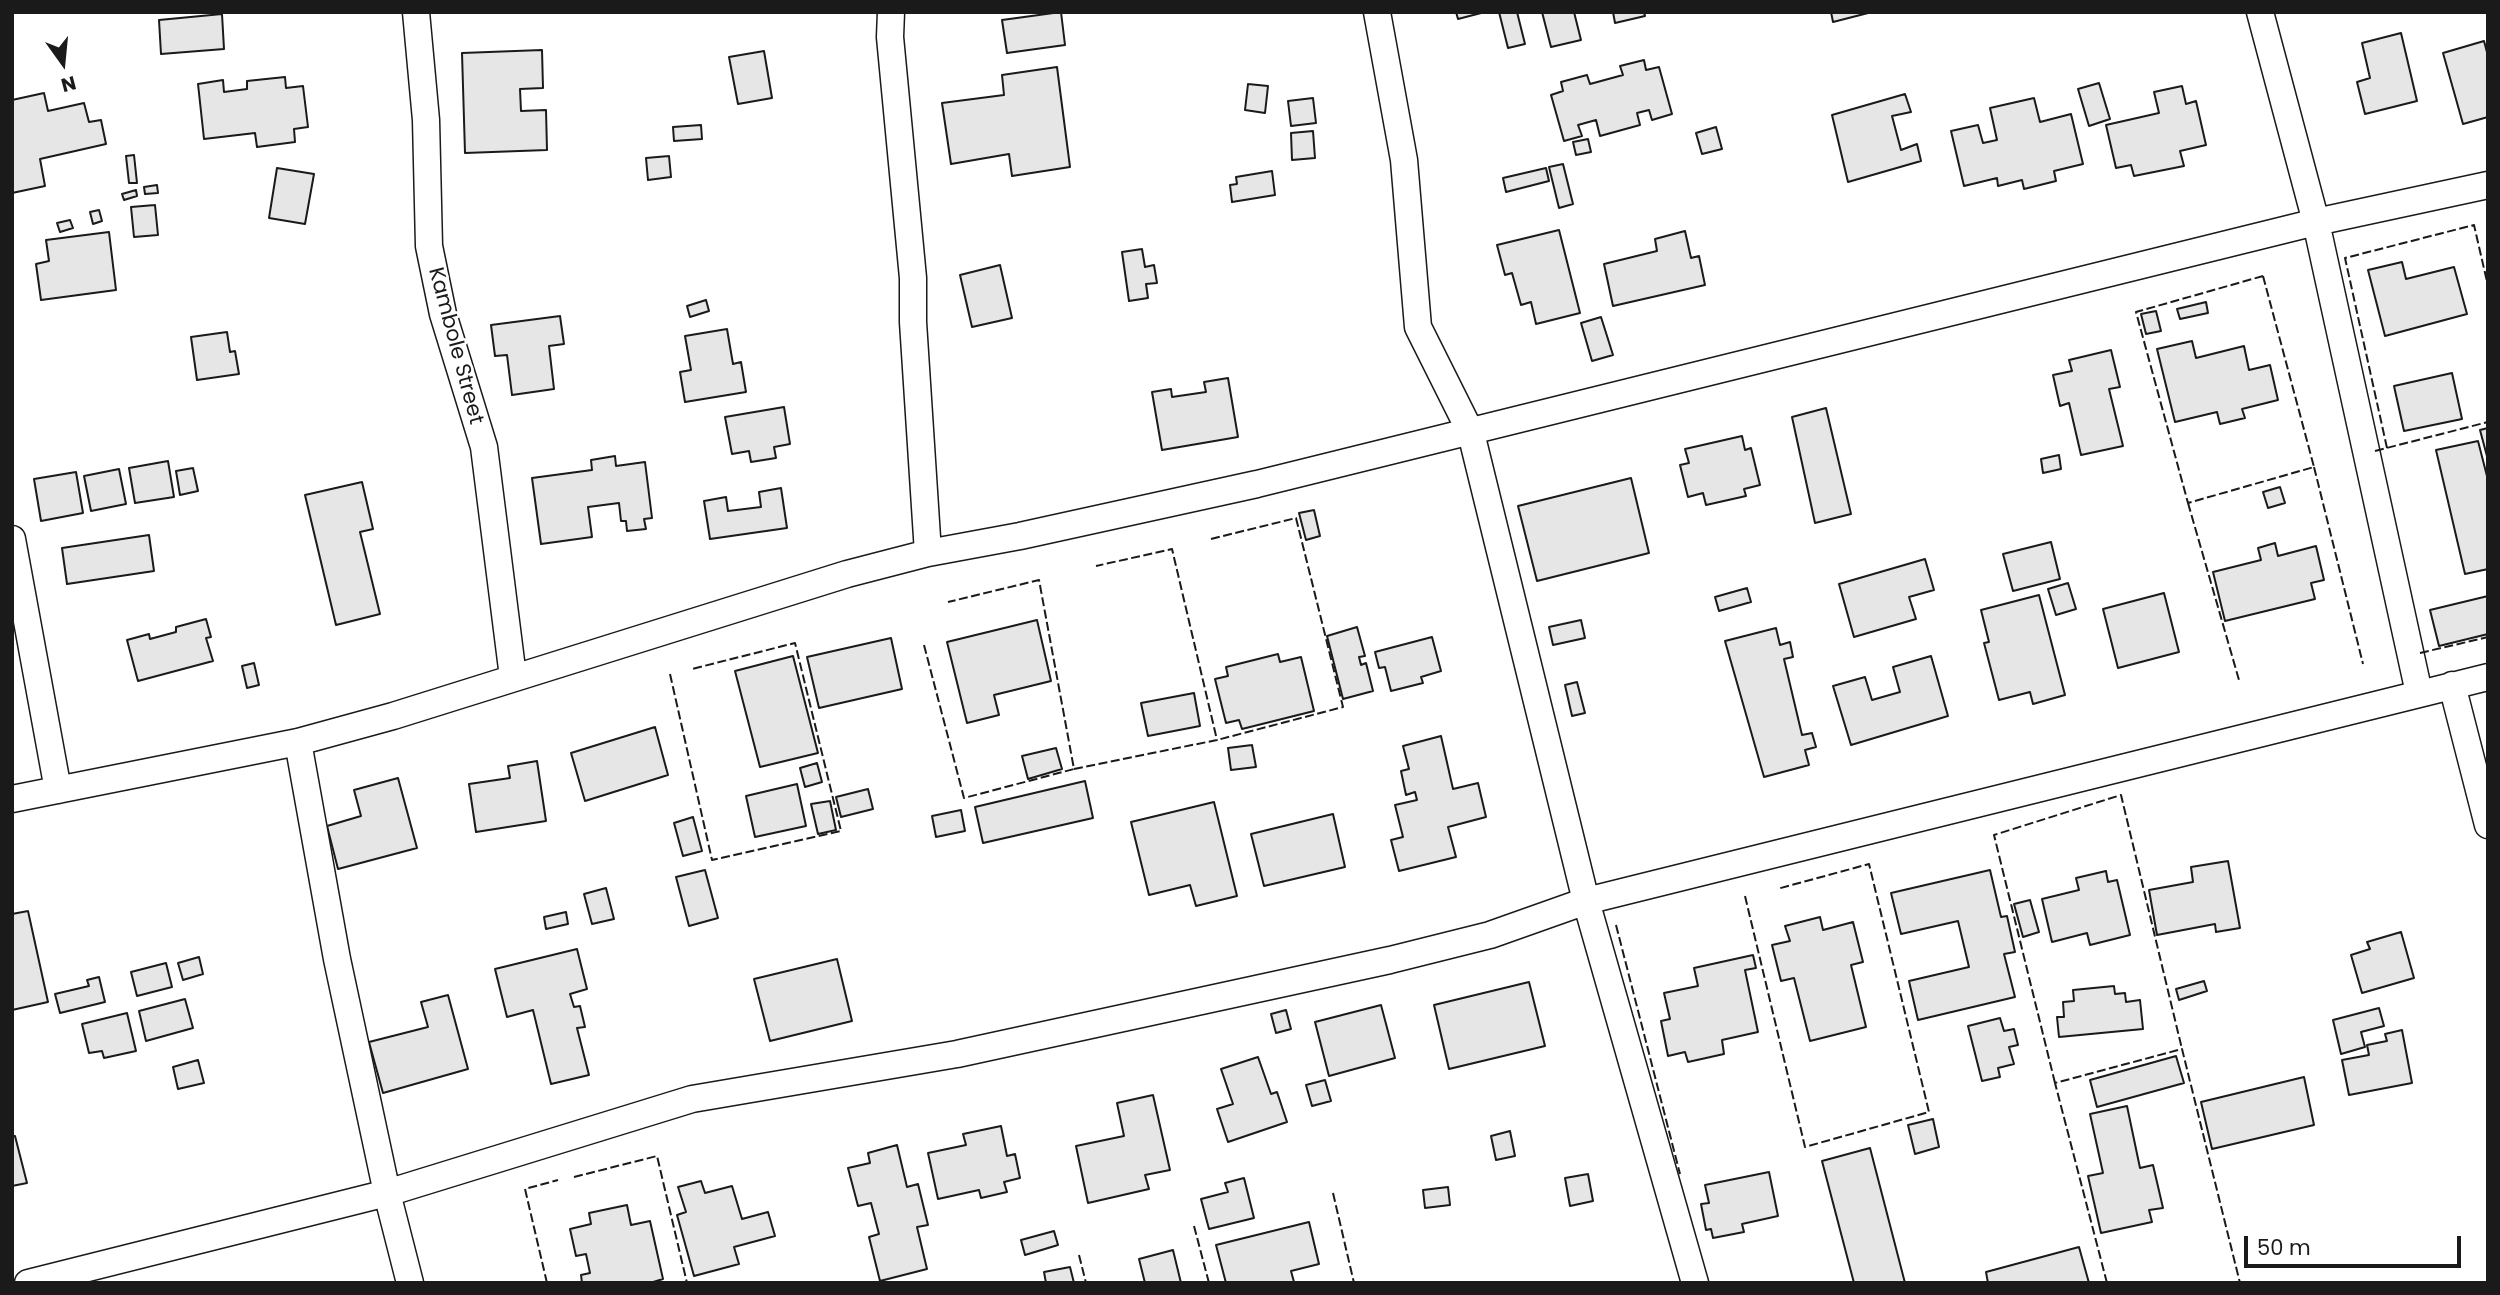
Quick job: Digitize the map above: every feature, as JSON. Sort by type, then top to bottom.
[{"type":"street","name":"Kambole Street","points":[[416,12],[426,120],[429,246],[443,314],[484,447],[513,677]]},
{"type":"street","points":[[891,12],[890,37],[913,278],[913,322],[928,553]]},
{"type":"street","points":[[1377,12],[1404,160],[1418,327],[1471,433],[1586,901],[1695,1283]]},
{"type":"street","points":[[2260,12],[2316,222],[2419,693]]},
{"type":"street","points":[[12,799],[298,742],[833,578],[928,553],[1020,536],[1244,487],[2316,222],[2488,185]]},
{"type":"street","points":[[12,539],[58,790]]},
{"type":"street","points":[[27,1283],[387,1193],[692,1099],[957,1054],[1390,960],[1490,935],[1586,901],[2488,677]]},
{"type":"street","points":[[2452,685],[2488,825]]},
{"type":"street","points":[[298,742],[337,959],[387,1193],[410,1283]]},
{"type":"building","points":[[1061,12],[1065,45],[1007,53],[1002,20]]},
{"type":"building","points":[[1456,12],[1485,12],[1458,19]]},
{"type":"building","points":[[1499,12],[1517,12],[1525,44],[1508,48]]},
{"type":"building","points":[[1542,12],[1574,12],[1581,40],[1551,47]]},
{"type":"building","points":[[1613,12],[1644,12],[1645,16],[1615,23]]},
{"type":"building","points":[[1831,12],[1872,12],[1833,22]]},
{"type":"building","points":[[222,14],[224,49],[161,54],[159,20]]},
{"type":"building","points":[[2401,33],[2417,101],[2365,114],[2357,82],[2370,78],[2362,43]]},
{"type":"building","points":[[2484,41],[2488,56],[2488,117],[2463,124],[2443,53]]},
{"type":"building","points":[[542,50],[543,88],[520,89],[521,111],[546,110],[547,150],[465,153],[462,53]]},
{"type":"building","points":[[764,51],[772,98],[738,104],[729,57]]},
{"type":"building","points":[[1644,60],[1646,70],[1659,67],[1672,114],[1652,120],[1649,110],[1637,113],[1640,125],[1600,136],[1596,120],[1578,125],[1582,136],[1564,141],[1551,95],[1563,91],[1561,82],[1587,75],[1590,84],[1623,75],[1620,66]]},
{"type":"building","points":[[1057,67],[1070,167],[1012,176],[1009,154],[951,164],[942,103],[1004,95],[1002,75]]},
{"type":"building","points":[[285,77],[286,88],[303,86],[308,127],[294,129],[295,142],[257,147],[255,133],[204,139],[198,84],[223,80],[224,92],[247,89],[247,81]]},
{"type":"building","points":[[2099,83],[2110,119],[2089,126],[2078,89]]},
{"type":"building","points":[[1248,84],[1268,86],[1265,113],[1245,110]]},
{"type":"building","points":[[2182,86],[2186,104],[2196,101],[2206,145],[2180,151],[2184,166],[2134,176],[2131,165],[2116,168],[2106,125],[2159,113],[2154,92]]},
{"type":"building","points":[[44,93],[48,111],[84,103],[89,122],[101,120],[106,144],[40,159],[45,186],[12,193],[12,100]]},
{"type":"building","points":[[1905,94],[1911,112],[1892,116],[1901,150],[1917,144],[1921,161],[1848,182],[1832,115]]},
{"type":"building","points":[[1313,98],[1316,123],[1291,126],[1288,101]]},
{"type":"building","points":[[2034,98],[2040,122],[2071,114],[2083,164],[2054,171],[2056,181],[2024,189],[2022,180],[1998,186],[1997,178],[1964,186],[1951,131],[1978,125],[1983,143],[1997,140],[1990,108]]},
{"type":"building","points":[[701,125],[702,139],[674,141],[673,127]]},
{"type":"building","points":[[1716,127],[1722,149],[1702,154],[1696,133]]},
{"type":"building","points":[[1313,131],[1315,158],[1292,160],[1291,133]]},
{"type":"building","points":[[1588,139],[1591,152],[1576,155],[1573,142]]},
{"type":"building","points":[[134,155],[137,183],[129,183],[126,156]]},
{"type":"building","points":[[669,156],[671,177],[648,180],[646,158]]},
{"type":"building","points":[[1563,164],[1573,204],[1559,208],[1549,167]]},
{"type":"building","points":[[277,168],[314,174],[305,224],[269,218]]},
{"type":"building","points":[[1546,168],[1549,181],[1506,192],[1503,178]]},
{"type":"building","points":[[1272,171],[1275,195],[1232,202],[1230,185],[1237,184],[1236,177]]},
{"type":"building","points":[[157,185],[158,193],[145,194],[144,187]]},
{"type":"building","points":[[136,190],[137,196],[124,200],[122,194]]},
{"type":"building","points":[[155,205],[158,235],[134,237],[131,207]]},
{"type":"building","points":[[99,210],[102,221],[93,224],[90,212]]},
{"type":"building","points":[[70,220],[73,228],[60,232],[57,223]]},
{"type":"building","points":[[1559,230],[1580,313],[1536,324],[1531,302],[1521,305],[1512,273],[1505,275],[1497,245]]},
{"type":"building","points":[[1685,231],[1691,258],[1699,256],[1705,285],[1613,306],[1604,264],[1657,251],[1655,239]]},
{"type":"building","points":[[109,232],[116,290],[41,300],[36,264],[49,261],[46,240]]},
{"type":"building","points":[[1142,249],[1145,267],[1154,265],[1157,283],[1146,284],[1148,298],[1129,301],[1122,252]]},
{"type":"building","points":[[2402,262],[2406,279],[2454,267],[2467,314],[2385,336],[2368,270]]},
{"type":"building","points":[[1000,265],[1012,318],[972,327],[960,275]]},
{"type":"building","points":[[706,300],[709,311],[690,317],[687,306]]},
{"type":"building","points":[[2206,302],[2208,313],[2180,319],[2177,309]]},
{"type":"building","points":[[2156,311],[2161,331],[2146,334],[2141,314]]},
{"type":"building","points":[[560,316],[564,344],[549,346],[554,389],[512,395],[507,355],[495,356],[491,325]]},
{"type":"building","points":[[1601,317],[1613,355],[1592,361],[1581,323]]},
{"type":"building","points":[[727,329],[733,364],[741,362],[746,392],[685,402],[680,372],[691,370],[685,336]]},
{"type":"building","points":[[227,332],[230,352],[235,351],[239,374],[197,380],[191,337]]},
{"type":"building","points":[[2192,341],[2196,358],[2244,346],[2249,370],[2270,365],[2278,400],[2242,409],[2245,418],[2220,424],[2217,412],[2175,422],[2157,349]]},
{"type":"building","points":[[2111,350],[2120,387],[2109,389],[2123,446],[2081,455],[2069,403],[2060,406],[2053,375],[2072,371],[2069,360]]},
{"type":"building","points":[[2452,373],[2462,419],[2404,431],[2394,386]]},
{"type":"building","points":[[1228,378],[1238,437],[1162,450],[1152,392],[1171,389],[1172,397],[1206,392],[1204,382]]},
{"type":"building","points":[[784,407],[790,444],[774,447],[776,458],[751,462],[749,451],[732,454],[725,417]]},
{"type":"building","points":[[1826,408],[1851,514],[1815,523],[1792,417]]},
{"type":"building","points":[[2488,428],[2488,460],[2480,430]]},
{"type":"building","points":[[1742,436],[1745,450],[1751,448],[1760,485],[1744,489],[1746,496],[1706,505],[1703,493],[1688,497],[1680,465],[1689,463],[1685,449]]},
{"type":"building","points":[[2478,441],[2488,480],[2488,569],[2465,574],[2436,450]]},
{"type":"building","points":[[2059,455],[2061,469],[2043,473],[2041,459]]},
{"type":"building","points":[[615,456],[616,466],[645,462],[652,518],[644,519],[646,529],[627,531],[626,521],[621,521],[619,503],[588,507],[592,537],[541,544],[532,478],[592,470],[591,460]]},
{"type":"building","points":[[168,461],[174,497],[135,503],[129,468]]},
{"type":"building","points":[[193,468],[198,491],[180,495],[176,471]]},
{"type":"building","points":[[119,469],[126,504],[91,511],[84,476]]},
{"type":"building","points":[[76,472],[83,513],[41,521],[34,479]]},
{"type":"building","points":[[1631,478],[1649,553],[1537,581],[1518,506]]},
{"type":"building","points":[[362,482],[373,529],[360,532],[380,614],[336,625],[305,495]]},
{"type":"building","points":[[2280,487],[2285,503],[2268,508],[2263,492]]},
{"type":"building","points":[[781,488],[787,528],[710,539],[704,501],[726,497],[728,511],[761,507],[759,492]]},
{"type":"building","points":[[1314,510],[1320,536],[1306,540],[1299,513]]},
{"type":"building","points":[[149,535],[154,571],[67,584],[62,548]]},
{"type":"building","points":[[2051,542],[2060,579],[2013,591],[2003,554]]},
{"type":"building","points":[[2275,543],[2278,556],[2316,546],[2324,580],[2311,583],[2315,599],[2225,621],[2213,572],[2261,560],[2258,548]]},
{"type":"building","points":[[1925,559],[1934,590],[1909,597],[1916,619],[1854,637],[1839,584]]},
{"type":"building","points":[[2068,583],[2076,609],[2056,615],[2048,589]]},
{"type":"building","points":[[1747,588],[1751,602],[1719,611],[1715,597]]},
{"type":"building","points":[[2164,593],[2179,652],[2118,668],[2103,609]]},
{"type":"building","points":[[2039,595],[2065,695],[2033,704],[2030,692],[1999,700],[1984,643],[1989,642],[1981,610]]},
{"type":"building","points":[[2488,596],[2488,634],[2439,646],[2430,610]]},
{"type":"building","points":[[206,619],[211,637],[206,638],[213,661],[138,681],[127,640],[149,634],[150,639],[176,632],[176,627]]},
{"type":"building","points":[[1037,620],[1051,681],[994,695],[999,715],[967,723],[947,642]]},
{"type":"building","points":[[1581,620],[1585,638],[1553,645],[1549,627]]},
{"type":"building","points":[[1357,627],[1365,656],[1359,657],[1361,665],[1366,663],[1373,691],[1343,699],[1327,636]]},
{"type":"building","points":[[1776,628],[1780,645],[1790,642],[1793,657],[1784,659],[1802,735],[1812,733],[1816,747],[1805,750],[1809,765],[1764,777],[1725,641]]},
{"type":"building","points":[[1432,637],[1441,671],[1421,677],[1423,683],[1391,691],[1385,667],[1379,668],[1375,652]]},
{"type":"building","points":[[891,638],[902,689],[819,708],[807,657]]},
{"type":"building","points":[[1278,654],[1280,662],[1301,657],[1314,711],[1242,729],[1239,720],[1226,723],[1215,679],[1228,676],[1226,667]]},
{"type":"building","points":[[793,656],[818,753],[760,767],[735,671]]},
{"type":"building","points":[[1931,656],[1948,716],[1851,745],[1833,686],[1865,677],[1872,700],[1900,692],[1893,667]]},
{"type":"building","points":[[254,663],[259,685],[247,688],[242,666]]},
{"type":"building","points":[[1577,682],[1585,713],[1572,716],[1565,685]]},
{"type":"building","points":[[1194,693],[1200,726],[1148,736],[1141,703]]},
{"type":"building","points":[[655,727],[668,775],[585,801],[571,753]]},
{"type":"building","points":[[1441,736],[1453,789],[1478,783],[1486,817],[1448,827],[1456,857],[1399,871],[1391,840],[1403,837],[1395,805],[1417,800],[1415,792],[1406,795],[1401,771],[1409,769],[1403,746]]},
{"type":"building","points":[[1252,745],[1256,767],[1231,770],[1228,748]]},
{"type":"building","points":[[1056,748],[1062,769],[1028,779],[1022,756]]},
{"type":"building","points":[[537,761],[546,821],[476,832],[469,784],[510,778],[508,766]]},
{"type":"building","points":[[817,763],[822,782],[805,787],[800,768]]},
{"type":"building","points":[[398,778],[417,848],[338,869],[327,826],[361,816],[354,790]]},
{"type":"building","points":[[1085,781],[1093,818],[983,843],[975,807]]},
{"type":"building","points":[[797,784],[806,826],[755,837],[746,796]]},
{"type":"building","points":[[868,789],[873,809],[841,817],[836,797]]},
{"type":"building","points":[[830,801],[836,830],[818,834],[811,804]]},
{"type":"building","points":[[1214,802],[1237,896],[1196,906],[1190,885],[1149,895],[1131,822]]},
{"type":"building","points":[[961,810],[965,831],[936,837],[932,816]]},
{"type":"building","points":[[1333,814],[1345,867],[1264,886],[1251,834]]},
{"type":"building","points":[[693,817],[702,851],[683,856],[674,823]]},
{"type":"building","points":[[2228,861],[2240,928],[2216,932],[2215,924],[2157,935],[2149,890],[2193,882],[2191,867]]},
{"type":"building","points":[[705,870],[718,918],[689,926],[676,877]]},
{"type":"building","points":[[1990,870],[2001,917],[2007,916],[2015,952],[2004,954],[2015,997],[1918,1020],[1909,981],[1969,967],[1958,921],[1901,934],[1891,893]]},
{"type":"building","points":[[2106,871],[2108,882],[2117,880],[2130,935],[2090,945],[2087,933],[2052,942],[2042,899],[2079,890],[2076,878]]},
{"type":"building","points":[[606,888],[614,919],[592,924],[584,894]]},
{"type":"building","points":[[2030,900],[2039,932],[2023,937],[2014,904]]},
{"type":"building","points":[[28,911],[48,1002],[12,1010],[12,914]]},
{"type":"building","points":[[566,912],[568,924],[546,929],[544,917]]},
{"type":"building","points":[[1820,917],[1823,930],[1853,922],[1863,962],[1851,965],[1866,1027],[1810,1041],[1794,978],[1781,981],[1772,945],[1790,941],[1785,926]]},
{"type":"building","points":[[2401,932],[2414,978],[2362,993],[2351,955],[2370,949],[2367,942]]},
{"type":"building","points":[[577,949],[587,989],[570,994],[574,1007],[580,1006],[585,1027],[577,1028],[589,1075],[551,1084],[533,1010],[507,1017],[495,969]]},
{"type":"building","points":[[1753,955],[1756,968],[1745,970],[1758,1032],[1722,1040],[1724,1054],[1688,1062],[1685,1052],[1668,1056],[1661,1021],[1670,1019],[1664,993],[1698,986],[1694,968]]},
{"type":"building","points":[[199,957],[203,974],[183,980],[178,963]]},
{"type":"building","points":[[837,959],[852,1021],[770,1041],[754,979]]},
{"type":"building","points":[[166,963],[172,987],[137,996],[131,972]]},
{"type":"building","points":[[99,977],[105,1002],[60,1013],[55,994],[89,986],[87,980]]},
{"type":"building","points":[[2204,981],[2207,991],[2179,1000],[2176,989]]},
{"type":"building","points":[[1529,982],[1545,1046],[1449,1069],[1434,1005]]},
{"type":"building","points":[[2114,986],[2115,994],[2125,993],[2126,1002],[2140,1000],[2143,1029],[2059,1037],[2057,1017],[2064,1017],[2063,1002],[2074,1001],[2073,990]]},
{"type":"building","points":[[448,995],[468,1069],[383,1093],[369,1042],[428,1027],[421,1002]]},
{"type":"building","points":[[185,999],[193,1028],[146,1041],[139,1011]]},
{"type":"building","points":[[1381,1005],[1395,1058],[1329,1076],[1315,1022]]},
{"type":"building","points":[[2379,1008],[2384,1026],[2361,1032],[2365,1047],[2341,1054],[2333,1020]]},
{"type":"building","points":[[1286,1010],[1291,1029],[1276,1033],[1271,1014]]},
{"type":"building","points":[[127,1013],[136,1051],[104,1058],[102,1051],[89,1053],[82,1024]]},
{"type":"building","points":[[2000,1018],[2004,1031],[2014,1029],[2018,1045],[2009,1047],[2014,1064],[1998,1068],[2000,1077],[1982,1081],[1968,1026]]},
{"type":"building","points":[[2402,1030],[2412,1083],[2349,1095],[2342,1060],[2369,1055],[2367,1045],[2387,1041],[2385,1034]]},
{"type":"building","points":[[2176,1056],[2184,1083],[2097,1107],[2090,1080]]},
{"type":"building","points":[[1258,1057],[1271,1094],[1277,1092],[1287,1122],[1228,1142],[1217,1109],[1233,1104],[1221,1069]]},
{"type":"building","points":[[198,1060],[204,1083],[178,1089],[173,1067]]},
{"type":"building","points":[[2304,1077],[2314,1125],[2212,1149],[2201,1102]]},
{"type":"building","points":[[1325,1080],[1331,1101],[1312,1106],[1306,1085]]},
{"type":"building","points":[[1153,1095],[1170,1170],[1145,1175],[1149,1189],[1088,1203],[1076,1146],[1124,1136],[1117,1103]]},
{"type":"building","points":[[2127,1106],[2140,1168],[2153,1165],[2163,1208],[2149,1210],[2152,1222],[2101,1233],[2088,1176],[2103,1173],[2090,1114]]},
{"type":"building","points":[[1933,1119],[1939,1147],[1915,1154],[1908,1125]]},
{"type":"building","points":[[1001,1126],[1007,1156],[1015,1154],[1020,1178],[1004,1182],[1007,1192],[981,1198],[979,1190],[938,1199],[928,1153],[966,1145],[963,1134]]},
{"type":"building","points":[[1510,1131],[1515,1156],[1496,1160],[1491,1136]]},
{"type":"building","points":[[12,1136],[15,1136],[27,1183],[12,1186]]},
{"type":"building","points":[[897,1145],[907,1187],[918,1184],[928,1225],[917,1227],[927,1269],[880,1281],[869,1237],[879,1234],[871,1203],[858,1206],[848,1168],[870,1163],[868,1153]]},
{"type":"building","points":[[1870,1148],[1905,1283],[1854,1283],[1822,1161]]},
{"type":"building","points":[[1769,1172],[1778,1216],[1742,1224],[1744,1232],[1713,1238],[1711,1229],[1706,1230],[1701,1204],[1709,1203],[1705,1185]]},
{"type":"building","points":[[1588,1174],[1593,1201],[1570,1206],[1565,1178]]},
{"type":"building","points":[[1244,1178],[1254,1218],[1209,1229],[1201,1199],[1228,1192],[1225,1183]]},
{"type":"building","points":[[701,1181],[705,1193],[732,1186],[742,1219],[768,1212],[775,1236],[734,1247],[739,1264],[694,1276],[677,1215],[686,1212],[678,1187]]},
{"type":"building","points":[[1448,1187],[1450,1205],[1425,1208],[1423,1190]]},
{"type":"building","points":[[627,1205],[631,1225],[650,1221],[663,1279],[650,1283],[582,1283],[581,1275],[590,1273],[586,1254],[576,1256],[570,1229],[591,1224],[589,1213]]},
{"type":"building","points":[[1309,1222],[1319,1264],[1291,1271],[1294,1282],[1290,1283],[1226,1283],[1216,1245]]},
{"type":"building","points":[[1054,1231],[1058,1245],[1025,1255],[1021,1240]]},
{"type":"building","points":[[2079,1247],[2089,1283],[1988,1283],[1986,1272]]},
{"type":"building","points":[[1173,1250],[1181,1283],[1145,1283],[1139,1259]]},
{"type":"building","points":[[1070,1267],[1074,1283],[1046,1283],[1044,1272]]},
{"type":"fence","points":[[2387,448],[2345,258],[2474,225],[2488,286]]},
{"type":"fence","points":[[2263,276],[2314,467],[2188,503],[2136,312],[2263,276]]},
{"type":"fence","points":[[2375,451],[2488,422]]},
{"type":"fence","points":[[2314,467],[2363,664]]},
{"type":"fence","points":[[2188,503],[2239,680]]},
{"type":"fence","points":[[1211,539],[1296,518],[1343,707],[1217,740]]},
{"type":"fence","points":[[1074,769],[1217,740],[1172,549],[1096,566]]},
{"type":"fence","points":[[924,645],[964,798],[1074,769],[1039,580],[948,602]]},
{"type":"fence","points":[[2420,653],[2488,637]]},
{"type":"fence","points":[[670,674],[712,860],[841,831],[795,643],[692,669]]},
{"type":"fence","points":[[2055,1083],[1994,835],[2121,795],[2182,1049]]},
{"type":"fence","points":[[1745,896],[1805,1147],[1929,1112],[1869,864],[1777,889]]},
{"type":"fence","points":[[1616,925],[1680,1174]]},
{"type":"fence","points":[[2107,1283],[2055,1083],[2182,1049],[2240,1283]]},
{"type":"fence","points":[[574,1177],[657,1156],[687,1283]]},
{"type":"fence","points":[[547,1283],[525,1189],[558,1180]]},
{"type":"fence","points":[[1333,1193],[1354,1283]]},
{"type":"fence","points":[[1194,1226],[1209,1283]]},
{"type":"fence","points":[[1079,1255],[1086,1283]]}]
